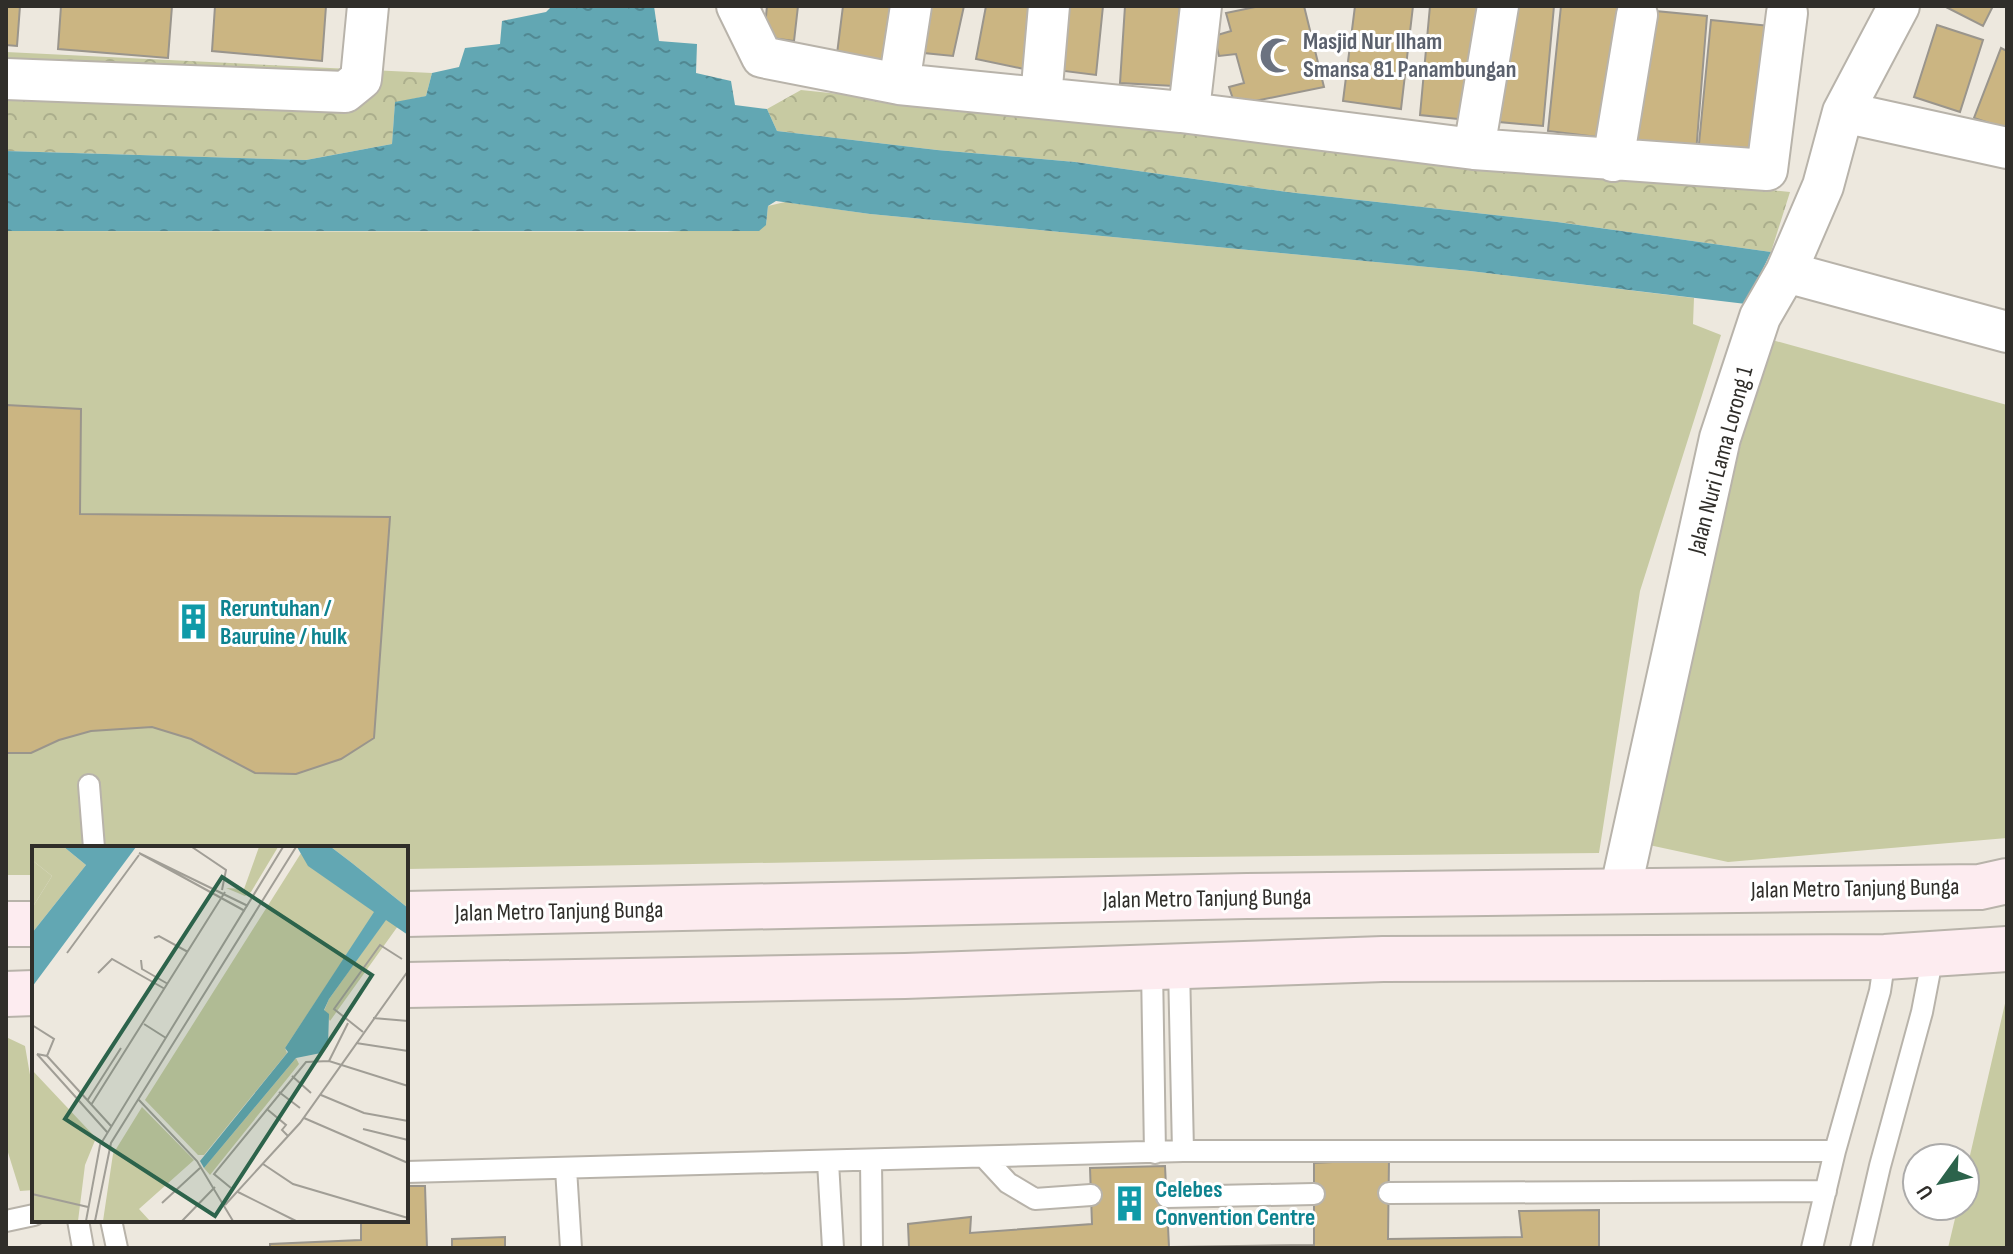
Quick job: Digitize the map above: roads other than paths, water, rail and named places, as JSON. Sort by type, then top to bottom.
[{"type":"main road","name":"Jalan Metro Tanjung Bunga","points":[[408,914],[1980,887],[2007,881]]},
{"type":"main road","points":[[1161,899],[1165,967]]},
{"type":"main road","points":[[6,924],[32,924]]},
{"type":"main road","points":[[408,985],[905,976],[1383,959],[1885,957],[2007,949]]},
{"type":"main road","points":[[6,994],[32,993]]},
{"type":"street","points":[[6,79],[345,92],[361,79],[368,6]]},
{"type":"street","points":[[737,6],[762,57],[899,84],[1474,149],[1797,178],[1787,13]]},
{"type":"street","points":[[899,84],[911,6]]},
{"type":"street","points":[[1041,98],[1049,6]]},
{"type":"street","points":[[1191,93],[1201,6]]},
{"type":"street","points":[[1474,149],[1498,6]]},
{"type":"street","name":"Jalan Nuri Lama Lorong 1","points":[[1620,892],[1720,438],[1760,317],[1786,272],[1797,178],[1843,112],[1899,6]]},
{"type":"street","points":[[1613,161],[1637,15]]},
{"type":"street","points":[[1843,112],[2007,148]]},
{"type":"street","points":[[1786,272],[2007,332]]},
{"type":"lane","points":[[89,785],[94,846]]},
{"type":"lane","points":[[1861,1248],[1922,1012],[1933,955]]},
{"type":"lane","points":[[1812,1248],[1835,1151],[1880,991],[1885,957]]},
{"type":"lane","points":[[1165,967],[1183,1151]]},
{"type":"lane","points":[[1155,1153],[1165,967]]},
{"type":"lane","points":[[408,1172],[1183,1151],[1835,1151]]},
{"type":"lane","points":[[984,1157],[1008,1183],[1035,1199],[1091,1195]]},
{"type":"lane","points":[[871,1161],[872,1248]]},
{"type":"lane","points":[[828,1162],[833,1248]]},
{"type":"lane","points":[[566,1169],[571,1248]]},
{"type":"lane","points":[[1389,1193],[1826,1191]]},
{"type":"lane","points":[[1167,1197],[1314,1194]]},
{"type":"lane","points":[[6,1221],[32,1215]]},
{"type":"lane","points":[[78,1222],[83,1248]]},
{"type":"lane","points":[[111,1222],[117,1248]]},
{"type":"water","points":[[552,6],[654,6],[659,41],[697,44],[696,73],[731,81],[735,105],[767,109],[777,131],[1075,162],[1287,192],[1557,222],[1771,252],[1746,304],[1470,271],[870,214],[776,201],[768,206],[766,225],[759,231],[6,231],[6,151],[306,160],[392,144],[395,102],[426,96],[432,73],[459,67],[465,48],[500,44],[502,21],[546,12]]},
{"type":"place","name":"Masjid Nur Ilham Smansa 81 Panambungan","points":[[1277,55]]},
{"type":"place","name":"Reruntuhan / Bauruine / hulk","points":[[194,622]]},
{"type":"place","name":"Celebes Convention Centre","points":[[1129,1203]]}]
